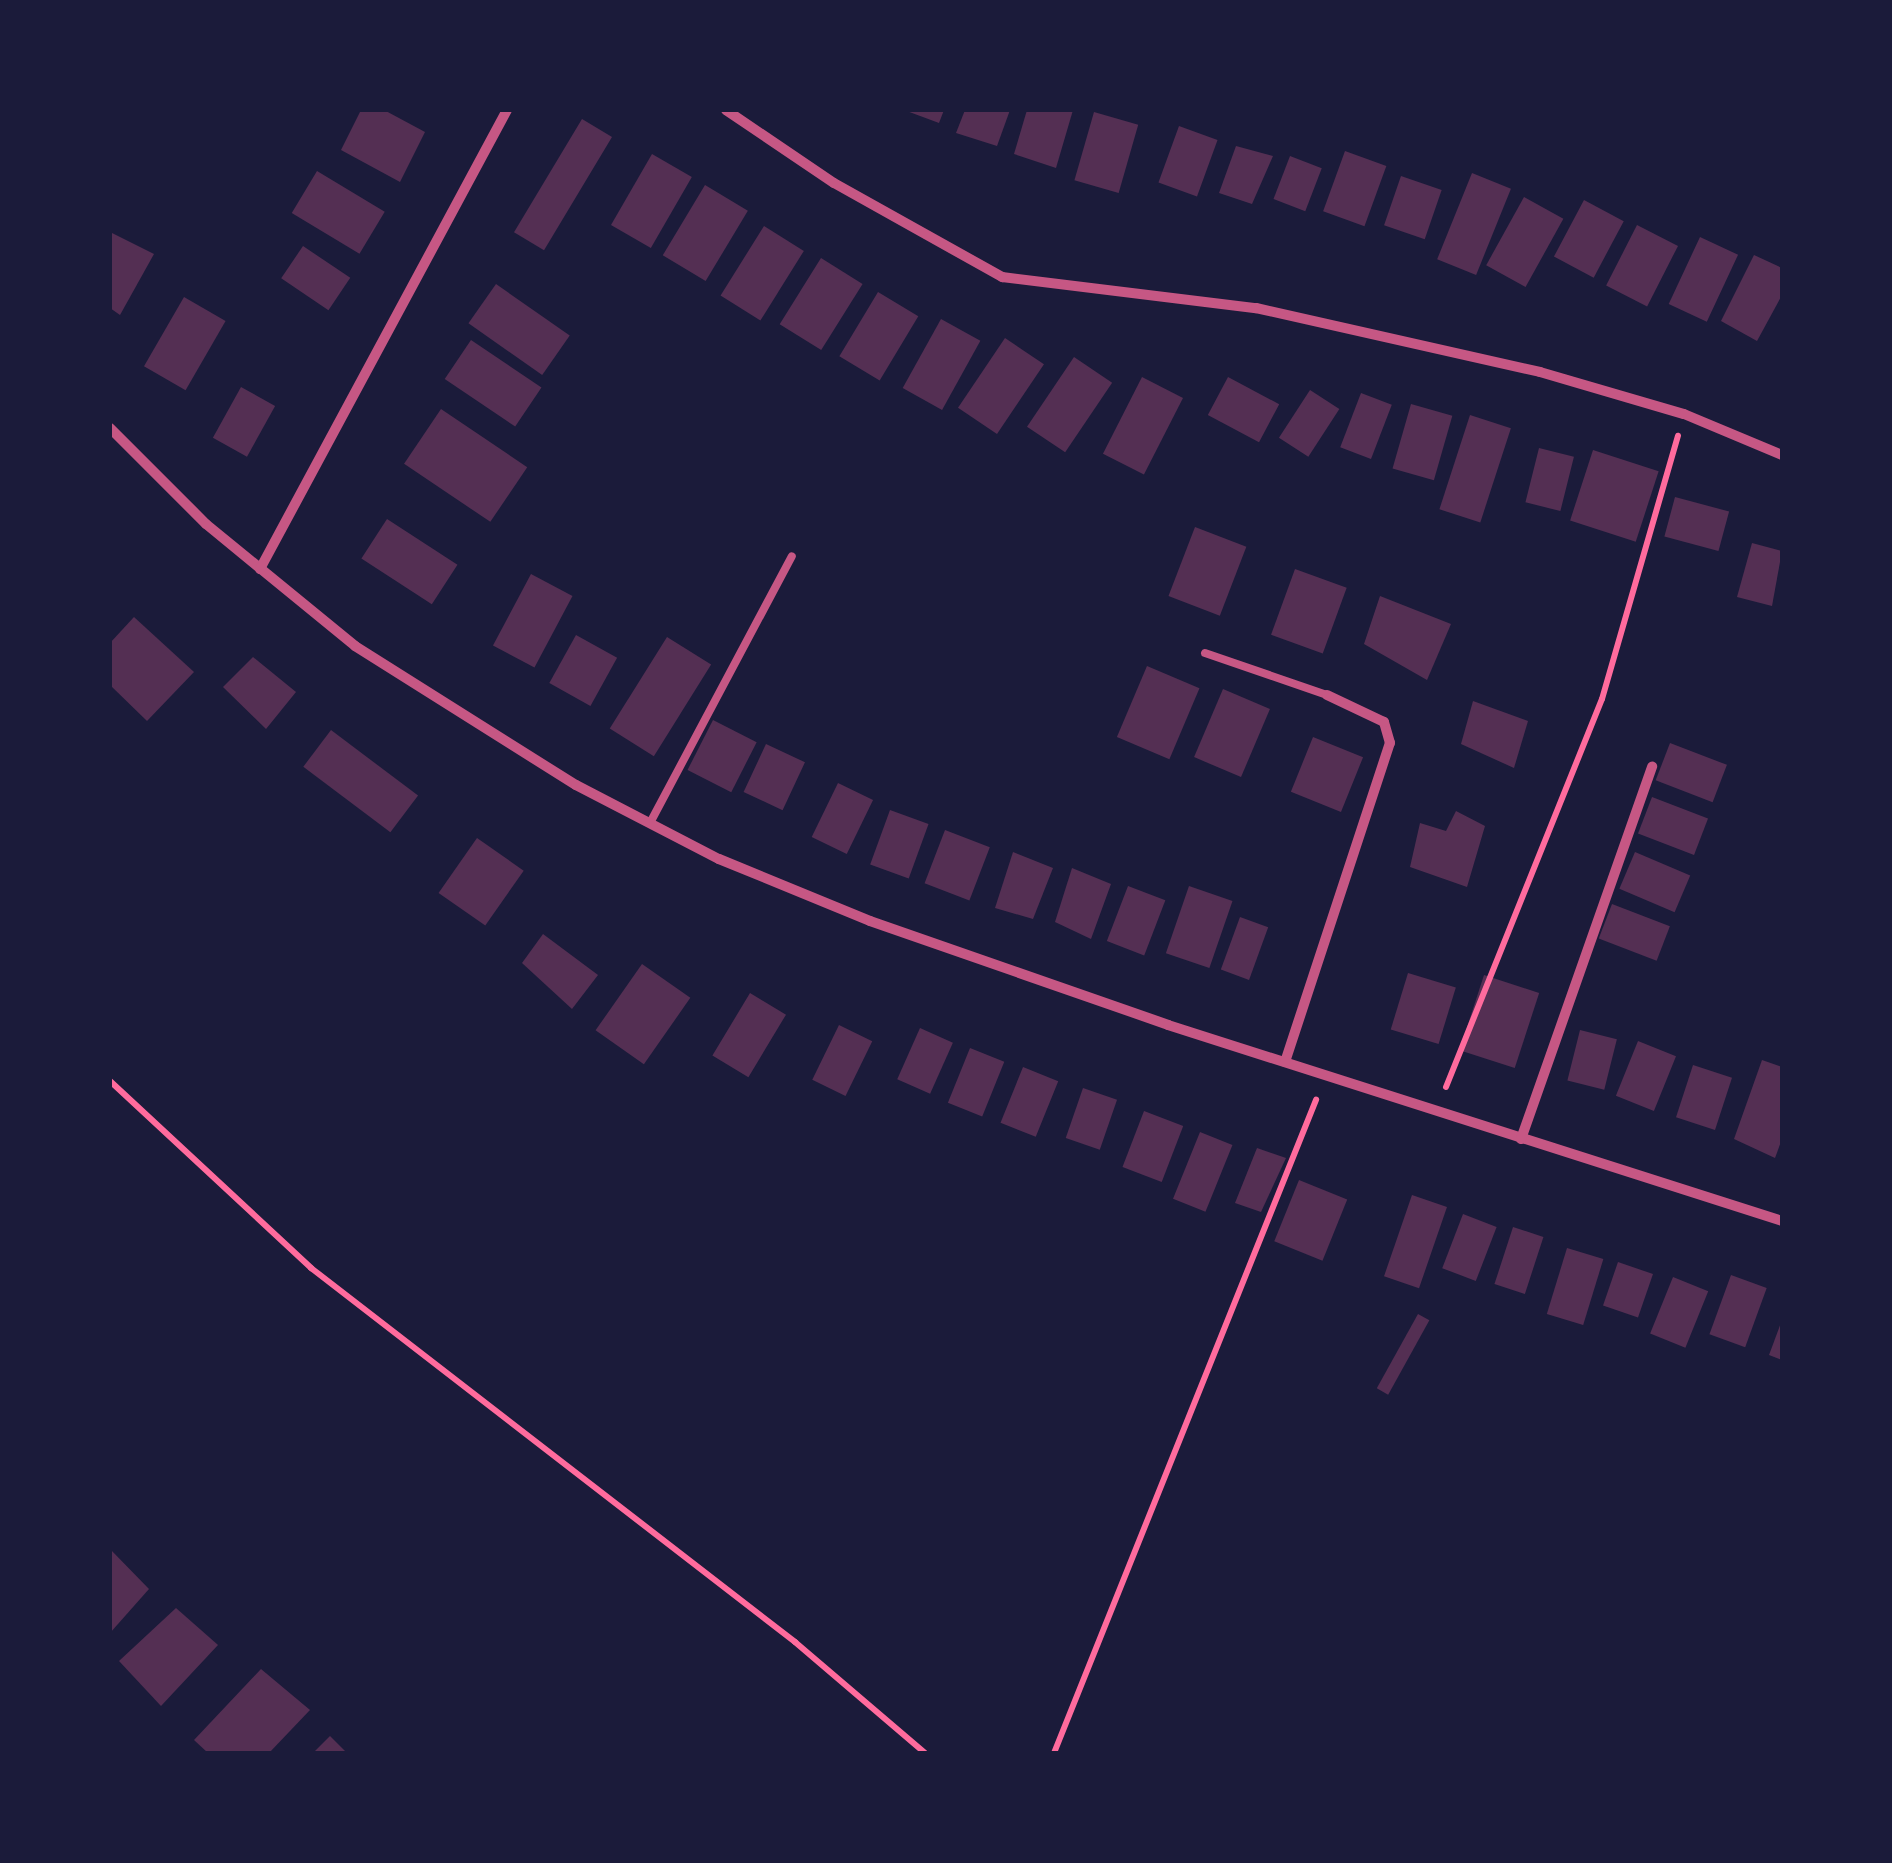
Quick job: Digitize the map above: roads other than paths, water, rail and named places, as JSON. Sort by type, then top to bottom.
[{"type":"street","points":[[260,569],[507,110]]},
{"type":"street","points":[[726,110],[834,183],[1002,277],[1256,308],[1540,372],[1684,414],[1782,455]]},
{"type":"street","points":[[110,428],[260,569],[421,689],[650,823],[870,922],[1436,1112],[1782,1220]]},
{"type":"street","points":[[1285,1062],[1390,743],[1384,722],[1327,695]]},
{"type":"street","points":[[1522,1138],[1652,766]]},
{"type":"lane","points":[[650,823],[792,556]]},
{"type":"lane","points":[[1205,653],[1327,695]]}]
